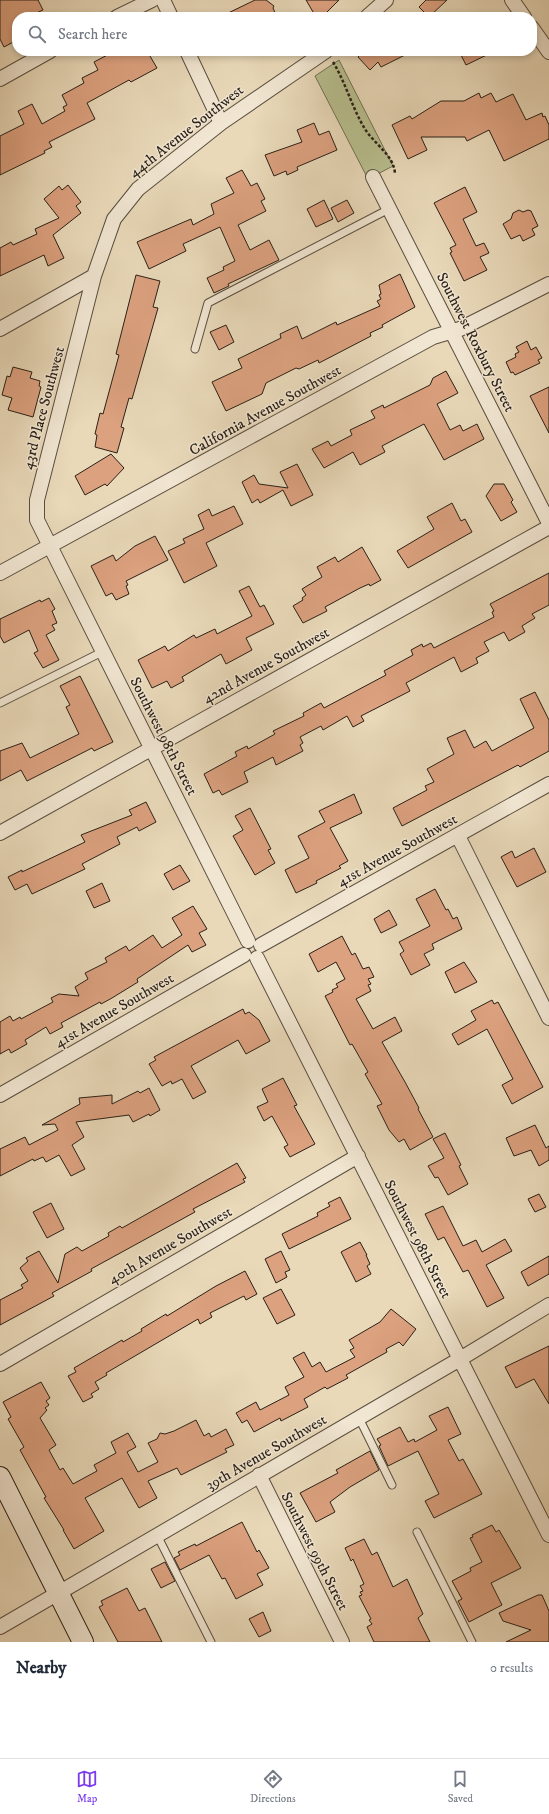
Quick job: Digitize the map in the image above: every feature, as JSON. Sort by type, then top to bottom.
[{"type":"street","points":[[127,12],[152,0]]},
{"type":"street","points":[[163,0],[169,12]]},
{"type":"street","points":[[373,12],[386,0]]},
{"type":"street","points":[[512,0],[520,12]]},
{"type":"street","points":[[537,35],[549,52]]},
{"type":"street","points":[[0,79],[41,56]]},
{"type":"street","points":[[189,56],[221,123]]},
{"type":"street","name":"44th Avenue Southwest","points":[[94,276],[114,219],[138,189],[221,123],[325,56]]},
{"type":"street","name":"Southwest Roxbury Street","points":[[373,177],[549,523]]},
{"type":"street","points":[[0,329],[94,276]]},
{"type":"street","name":"43rd Place Southwest","points":[[49,547],[37,520],[37,500],[94,276]]},
{"type":"street","name":"California Avenue Southwest","points":[[0,574],[433,338],[460,329],[549,284]]},
{"type":"street","name":"42nd Avenue Southwest","points":[[0,832],[549,527]]},
{"type":"street","name":"Southwest 98th Street","points":[[49,547],[549,1535]]},
{"type":"street","name":"41st Avenue Southwest","points":[[0,1095],[253,950],[549,784]]},
{"type":"street","points":[[458,836],[549,1018]]},
{"type":"street","name":"40th Avenue Southwest","points":[[0,1364],[358,1156]]},
{"type":"street","name":"39th Avenue Southwest","points":[[0,1627],[460,1360],[549,1305]]},
{"type":"street","name":"Southwest 99th Street","points":[[258,1476],[342,1642]]},
{"type":"street","points":[[3,1489],[59,1592],[83,1642]]},
{"type":"lane","points":[[194,350],[208,303],[389,209]]},
{"type":"lane","points":[[0,703],[102,652]]},
{"type":"lane","points":[[359,1418],[392,1485]]},
{"type":"lane","points":[[417,1532],[472,1642]]},
{"type":"lane","points":[[157,1535],[211,1642]]},
{"type":"path","points":[[329,56],[366,131],[395,164],[396,174]]},
{"type":"green space","points":[[339,60],[393,166],[368,179],[315,76]]},
{"type":"building","points":[[0,0],[38,0],[43,10],[38,12],[12,12],[12,43],[4,47],[0,39]]},
{"type":"building","points":[[255,0],[266,0],[274,6],[273,8],[275,12],[230,12]]},
{"type":"building","points":[[306,0],[339,0],[327,12],[313,12]]},
{"type":"building","points":[[426,0],[447,0],[434,12],[424,12],[419,7]]},
{"type":"building","points":[[105,56],[150,56],[157,68],[131,82],[129,80],[87,103],[95,119],[49,142],[52,147],[44,151],[45,153],[0,175],[0,136],[24,124],[18,111],[32,104],[42,124],[65,111],[63,107],[67,105],[62,95],[84,83],[82,78],[98,70],[94,62]]},
{"type":"building","points":[[403,56],[381,67],[378,62],[370,70],[358,57]]},
{"type":"building","points":[[462,56],[485,56],[466,65]]},
{"type":"building","points":[[479,93],[481,98],[491,93],[496,102],[513,94],[526,120],[542,113],[549,125],[549,139],[504,161],[489,130],[467,141],[465,137],[421,137],[427,150],[408,159],[392,125],[410,116],[412,119],[441,101],[464,101]]},
{"type":"building","points":[[314,123],[319,135],[329,131],[337,150],[297,167],[298,170],[287,175],[286,171],[274,176],[265,155],[302,142],[297,130]]},
{"type":"building","points":[[242,170],[251,186],[257,183],[265,199],[261,201],[266,211],[238,225],[250,250],[269,240],[279,260],[228,284],[229,286],[214,293],[207,278],[224,270],[223,267],[235,261],[220,227],[183,244],[186,251],[149,269],[137,242],[191,219],[193,225],[214,214],[211,204],[234,193],[226,178]]},
{"type":"building","points":[[68,185],[81,202],[76,206],[81,213],[53,235],[64,258],[48,266],[44,255],[0,276],[0,248],[11,242],[13,245],[37,234],[35,229],[59,218],[44,199],[59,186],[62,190]]},
{"type":"building","points":[[465,187],[477,212],[463,219],[476,246],[484,243],[489,253],[480,257],[487,270],[464,281],[450,253],[452,252],[450,248],[456,245],[434,203]]},
{"type":"building","points":[[324,200],[333,219],[316,227],[307,209]]},
{"type":"building","points":[[347,200],[354,213],[338,222],[331,208]]},
{"type":"building","points":[[519,210],[523,212],[528,210],[531,211],[538,226],[532,229],[535,235],[523,241],[520,235],[511,239],[503,224],[511,219],[513,213]]},
{"type":"building","points":[[400,274],[415,307],[382,325],[383,327],[370,333],[371,336],[319,363],[318,360],[299,369],[296,368],[266,383],[262,394],[226,411],[212,382],[242,368],[238,359],[281,338],[280,334],[297,326],[302,339],[336,322],[337,325],[380,306],[377,301],[381,299],[379,295],[381,294],[379,285]]},
{"type":"building","points":[[136,275],[160,281],[153,307],[158,308],[132,399],[129,398],[121,427],[124,428],[117,453],[95,447],[97,435],[95,434],[100,413],[103,414],[119,355],[116,354]]},
{"type":"building","points":[[226,325],[234,342],[219,350],[210,332]]},
{"type":"building","points":[[527,341],[531,350],[536,347],[542,358],[538,360],[540,363],[515,375],[513,372],[511,373],[506,362],[516,357],[515,354],[519,352],[516,347]]},
{"type":"building","points":[[13,367],[32,372],[30,378],[40,381],[39,386],[41,387],[33,417],[8,410],[12,398],[2,395],[7,376],[10,377]]},
{"type":"building","points":[[446,371],[458,393],[437,404],[450,430],[460,425],[463,431],[477,424],[484,439],[444,460],[424,424],[382,446],[385,452],[360,465],[353,452],[324,468],[312,449],[328,441],[331,446],[352,435],[350,430],[375,418],[371,411],[383,405],[384,408],[430,385],[433,378]]},
{"type":"building","points":[[549,387],[549,433],[530,396]]},
{"type":"building","points":[[111,454],[124,468],[107,486],[105,484],[85,495],[75,476]]},
{"type":"building","points":[[297,464],[313,495],[291,506],[283,490],[260,503],[258,499],[252,503],[242,482],[254,475],[259,484],[288,488],[280,472]]},
{"type":"building","points":[[494,484],[504,484],[513,500],[511,502],[517,512],[501,521],[486,496]]},
{"type":"building","points":[[452,503],[461,521],[465,519],[472,532],[408,568],[397,551],[434,529],[427,517]]},
{"type":"building","points":[[234,506],[243,524],[206,543],[217,566],[184,583],[168,551],[185,543],[183,539],[204,529],[198,515],[209,509],[212,516]]},
{"type":"building","points":[[155,536],[168,560],[126,581],[129,594],[116,600],[112,593],[106,596],[91,566],[113,555],[116,561],[135,546]]},
{"type":"building","points":[[362,547],[381,580],[370,586],[369,584],[360,588],[325,607],[327,611],[303,623],[293,606],[303,600],[302,598],[306,595],[302,589],[322,577],[317,567],[335,557],[338,562]]},
{"type":"building","points":[[549,573],[549,605],[532,614],[535,618],[522,626],[525,632],[509,641],[504,632],[484,642],[489,651],[476,658],[478,663],[461,672],[454,657],[406,683],[410,691],[361,716],[364,721],[353,727],[347,716],[323,730],[321,726],[300,737],[303,743],[300,745],[303,751],[276,765],[273,757],[244,772],[248,782],[222,795],[219,790],[213,793],[204,774],[237,756],[235,752],[247,746],[248,749],[275,734],[273,731],[304,716],[303,713],[321,703],[324,708],[386,675],[384,671],[413,655],[411,650],[422,644],[423,647],[431,643],[434,648],[494,617],[492,612],[494,611],[490,604]]},
{"type":"building","points":[[249,586],[260,607],[264,605],[274,624],[246,638],[252,650],[226,664],[221,654],[182,677],[184,681],[171,688],[167,681],[152,688],[138,660],[165,646],[168,651],[194,635],[196,638],[215,629],[217,634],[252,616],[239,591]]},
{"type":"building","points":[[49,598],[55,609],[52,611],[57,623],[52,625],[55,630],[46,635],[59,660],[43,668],[34,653],[38,651],[29,630],[4,643],[0,636],[0,619],[40,600],[41,602]]},
{"type":"building","points":[[80,676],[113,742],[94,751],[92,748],[27,781],[21,770],[0,781],[0,751],[22,743],[30,758],[79,734],[66,707],[70,705],[60,686]]},
{"type":"building","points":[[535,692],[549,720],[549,751],[520,767],[518,765],[402,826],[393,808],[427,790],[425,786],[434,782],[427,769],[454,754],[447,738],[465,730],[474,748],[486,741],[492,751],[534,728],[520,699]]},
{"type":"building","points":[[354,794],[362,813],[330,828],[348,861],[339,866],[341,868],[316,881],[317,883],[296,893],[285,870],[309,858],[298,836],[325,822],[319,811]]},
{"type":"building","points":[[146,802],[156,822],[139,831],[137,827],[117,837],[120,844],[82,864],[85,869],[32,894],[27,884],[15,890],[8,877],[22,870],[22,872],[85,842],[81,835],[132,815],[129,810]]},
{"type":"building","points":[[250,808],[271,849],[268,850],[275,863],[255,875],[233,836],[243,830],[235,816]]},
{"type":"building","points":[[534,848],[546,872],[517,887],[501,857],[512,851],[515,858]]},
{"type":"building","points":[[180,865],[190,881],[173,890],[164,874]]},
{"type":"building","points":[[102,883],[110,901],[94,908],[86,891]]},
{"type":"building","points":[[435,889],[446,910],[448,909],[453,919],[457,917],[462,929],[432,944],[434,949],[424,954],[430,965],[411,975],[400,954],[404,951],[399,942],[430,926],[416,899]]},
{"type":"building","points":[[193,906],[207,929],[199,933],[206,945],[192,952],[188,945],[137,979],[138,982],[112,998],[101,1004],[100,1002],[61,1023],[63,1027],[50,1034],[46,1027],[25,1040],[27,1044],[11,1053],[9,1049],[0,1054],[0,1022],[10,1016],[13,1021],[20,1017],[21,1019],[53,1002],[51,998],[59,994],[79,996],[75,987],[88,979],[85,973],[107,962],[105,958],[126,946],[129,951],[153,935],[162,948],[182,935],[172,918]]},
{"type":"building","points":[[389,910],[397,925],[381,933],[374,919]]},
{"type":"building","points":[[342,936],[352,955],[355,953],[363,969],[369,967],[374,977],[368,979],[371,984],[368,985],[371,991],[356,999],[373,1029],[395,1017],[402,1031],[382,1042],[419,1108],[418,1109],[433,1137],[410,1150],[404,1139],[399,1142],[389,1130],[377,1106],[382,1104],[365,1074],[368,1072],[352,1044],[350,1045],[325,996],[333,992],[332,990],[338,987],[336,984],[345,979],[336,962],[318,972],[309,954]]},
{"type":"building","points":[[464,962],[477,982],[455,993],[445,972]]},
{"type":"building","points":[[492,1000],[494,1004],[498,1002],[543,1087],[512,1104],[502,1085],[513,1079],[487,1029],[458,1045],[452,1034],[476,1020],[471,1011]]},
{"type":"building","points":[[243,1009],[245,1014],[249,1012],[259,1020],[270,1041],[246,1054],[238,1040],[191,1066],[206,1092],[193,1099],[182,1079],[172,1084],[171,1081],[162,1086],[149,1064],[156,1060],[154,1057]]},
{"type":"building","points":[[283,1078],[297,1105],[294,1106],[315,1144],[290,1157],[284,1147],[288,1145],[272,1116],[264,1121],[257,1107],[268,1102],[262,1089]]},
{"type":"building","points":[[149,1088],[160,1110],[150,1116],[149,1114],[133,1122],[129,1115],[76,1122],[84,1137],[72,1145],[85,1169],[71,1176],[59,1155],[46,1162],[43,1157],[34,1161],[33,1159],[0,1176],[0,1149],[25,1137],[29,1145],[58,1130],[55,1124],[42,1125],[80,1104],[79,1098],[112,1095],[112,1104],[138,1091],[140,1093]]},
{"type":"building","points":[[535,1125],[546,1148],[549,1146],[549,1160],[539,1166],[531,1150],[514,1156],[506,1138]]},
{"type":"building","points":[[445,1133],[461,1165],[459,1166],[468,1184],[448,1195],[438,1177],[435,1178],[428,1166],[444,1158],[433,1139]]},
{"type":"building","points":[[237,1163],[246,1178],[243,1179],[245,1182],[193,1209],[195,1212],[91,1269],[92,1271],[52,1293],[54,1296],[0,1325],[0,1300],[23,1288],[21,1285],[28,1281],[20,1268],[28,1261],[26,1258],[39,1251],[58,1283],[65,1254],[77,1247],[82,1251],[109,1236],[108,1233],[120,1226],[122,1228]]},
{"type":"building","points":[[539,1194],[546,1207],[535,1212],[528,1199]]},
{"type":"building","points":[[340,1197],[351,1219],[289,1249],[282,1234],[318,1216],[317,1213],[330,1206],[328,1203]]},
{"type":"building","points":[[51,1203],[64,1229],[47,1238],[33,1212]]},
{"type":"building","points":[[443,1206],[463,1246],[476,1240],[482,1252],[505,1239],[512,1251],[486,1265],[504,1298],[487,1307],[468,1270],[463,1272],[444,1237],[438,1240],[425,1214]]},
{"type":"building","points":[[360,1242],[367,1255],[370,1264],[367,1266],[371,1274],[356,1282],[341,1252]]},
{"type":"building","points":[[281,1251],[290,1270],[285,1272],[287,1277],[276,1283],[265,1259]]},
{"type":"building","points":[[549,1256],[549,1274],[528,1286],[521,1272]]},
{"type":"building","points":[[245,1271],[257,1294],[246,1300],[244,1296],[210,1313],[212,1317],[200,1324],[198,1319],[106,1373],[107,1375],[95,1382],[99,1389],[91,1394],[93,1397],[83,1402],[68,1376],[76,1372],[74,1368],[122,1340],[123,1342],[142,1331],[141,1329],[166,1314],[167,1316],[216,1286]]},
{"type":"building","points":[[281,1289],[295,1315],[277,1324],[263,1298]]},
{"type":"building","points":[[391,1309],[416,1329],[403,1346],[399,1342],[386,1349],[387,1352],[346,1375],[348,1378],[327,1389],[325,1387],[304,1399],[308,1407],[281,1421],[280,1418],[254,1432],[247,1420],[242,1423],[236,1413],[256,1402],[260,1410],[289,1395],[285,1387],[304,1377],[293,1358],[304,1352],[312,1367],[320,1362],[326,1372],[355,1357],[350,1350],[354,1348],[349,1340],[380,1322]]},
{"type":"building","points":[[549,1346],[549,1404],[534,1379],[516,1388],[505,1367]]},
{"type":"building","points":[[41,1382],[50,1398],[46,1401],[49,1405],[45,1408],[47,1410],[40,1418],[56,1445],[49,1450],[60,1470],[63,1468],[73,1484],[97,1471],[94,1465],[116,1453],[111,1442],[128,1433],[136,1447],[127,1452],[138,1472],[158,1462],[148,1443],[157,1439],[160,1433],[165,1434],[174,1431],[196,1420],[204,1436],[209,1433],[211,1437],[226,1429],[234,1445],[225,1449],[227,1452],[181,1475],[177,1468],[148,1481],[157,1498],[139,1508],[122,1478],[85,1498],[104,1531],[74,1549],[44,1498],[46,1497],[20,1450],[24,1447],[8,1419],[11,1417],[3,1402]]},
{"type":"building","points":[[448,1407],[461,1434],[448,1440],[459,1461],[463,1459],[482,1494],[434,1518],[425,1501],[439,1494],[418,1451],[388,1466],[379,1446],[381,1445],[377,1439],[400,1427],[408,1442],[414,1439],[415,1442],[437,1430],[429,1416]]},
{"type":"building","points":[[370,1451],[379,1470],[350,1487],[330,1502],[335,1512],[316,1522],[300,1493],[338,1473],[336,1470]]},
{"type":"building","points":[[242,1522],[257,1552],[259,1550],[269,1568],[257,1574],[263,1585],[236,1599],[225,1578],[222,1579],[209,1555],[180,1570],[174,1558],[180,1555],[178,1552],[195,1544],[196,1546]]},
{"type":"building","points":[[492,1525],[496,1532],[499,1530],[521,1568],[491,1583],[502,1605],[469,1622],[458,1601],[462,1599],[452,1581],[471,1571],[470,1568],[482,1562],[470,1538],[473,1537],[472,1535]]},
{"type":"building","points":[[364,1539],[372,1555],[377,1552],[393,1587],[407,1579],[423,1614],[418,1618],[430,1642],[374,1642],[367,1627],[372,1624],[369,1620],[371,1619],[359,1596],[362,1595],[360,1592],[363,1591],[360,1586],[364,1584],[353,1559],[351,1561],[345,1548]]},
{"type":"building","points":[[165,1562],[175,1581],[161,1588],[151,1569]]},
{"type":"building","points":[[127,1588],[139,1611],[145,1608],[162,1642],[118,1642],[99,1607],[103,1605],[101,1601]]},
{"type":"building","points":[[538,1595],[542,1595],[549,1611],[549,1642],[506,1642],[531,1630],[503,1621],[499,1613]]},
{"type":"building","points":[[263,1612],[271,1631],[259,1637],[249,1619]]}]
